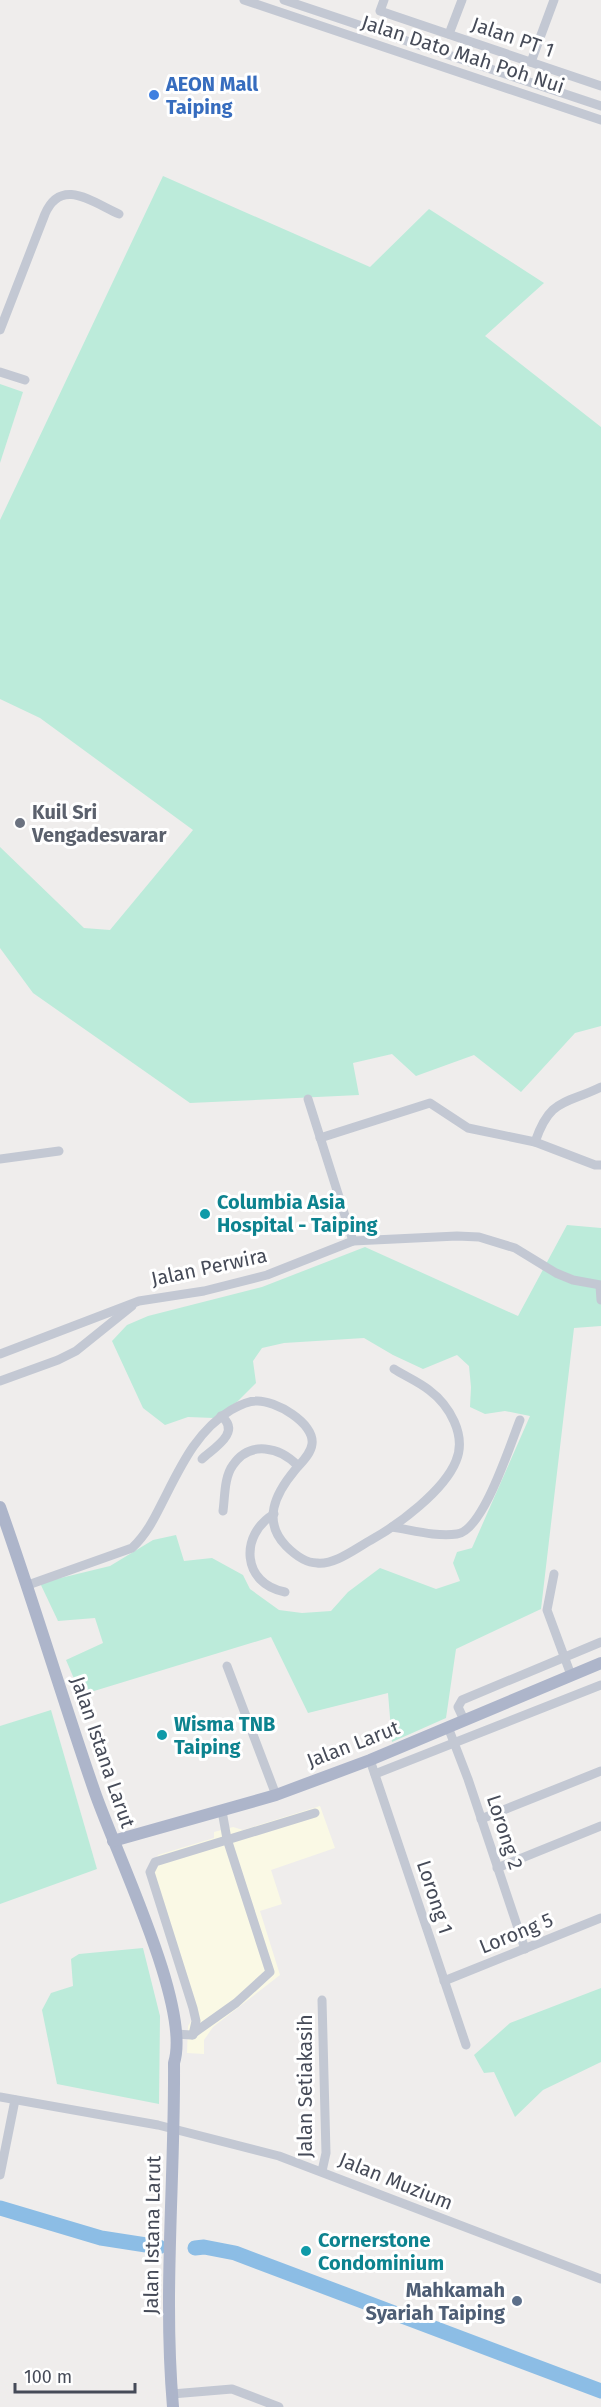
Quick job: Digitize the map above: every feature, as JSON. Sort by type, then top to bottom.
[{"type":"main road","name":"Jalan Istana Larut","points":[[0,1507],[28,1585],[70,1719],[165,1977],[172,2010],[177,2053],[174,2063],[170,2265],[172,2401]]},
{"type":"main road","name":"Jalan Larut","points":[[113,1840],[276,1795],[370,1760],[601,1663]]},
{"type":"main road","name":"Jalan Istana Larut","points":[[172,2010],[169,2021],[170,2052],[174,2063]]},
{"type":"street","name":"Jalan Dato Mah Poh Nui","points":[[244,0],[601,120]]},
{"type":"street","name":"Jalan Dato Mah Poh Nui","points":[[284,0],[600,103]]},
{"type":"street","name":"Jalan PT 1","points":[[384,0],[380,11],[601,86]]},
{"type":"street","points":[[449,34],[462,0]]},
{"type":"street","points":[[531,63],[554,0]]},
{"type":"street","points":[[0,330],[45,214],[55,198],[62,194],[72,193],[119,214]]},
{"type":"street","points":[[0,372],[25,380]]},
{"type":"street","points":[[535,1142],[549,1112],[601,1087]]},
{"type":"street","points":[[308,1099],[353,1242]]},
{"type":"street","points":[[320,1138],[430,1103],[468,1128],[535,1142],[595,1165],[601,1165]]},
{"type":"street","points":[[0,1159],[59,1151]]},
{"type":"street","name":"Jalan Perwira","points":[[0,1354],[139,1300],[204,1291],[267,1275],[353,1242],[457,1236],[479,1237],[515,1248],[547,1268],[573,1280],[600,1285]]},
{"type":"street","points":[[600,1285],[601,1300]]},
{"type":"street","name":"Jalan Perwira","points":[[0,1382],[76,1351],[139,1300]]},
{"type":"street","points":[[28,1585],[132,1548],[151,1525],[181,1466],[199,1437],[221,1416],[239,1406],[256,1401],[273,1404],[292,1414],[310,1430],[312,1444],[308,1455],[281,1487],[274,1504],[273,1523],[280,1540],[304,1560],[319,1564],[335,1559],[392,1527],[447,1477],[457,1460],[459,1440],[456,1422],[445,1406],[429,1390],[394,1369]]},
{"type":"street","points":[[202,1459],[227,1434],[230,1427],[228,1421],[221,1416]]},
{"type":"street","points":[[392,1527],[444,1534],[458,1534],[466,1531],[475,1523],[485,1507],[520,1420]]},
{"type":"street","points":[[223,1511],[228,1477],[233,1464],[243,1456],[255,1449],[268,1447],[281,1452],[298,1466]]},
{"type":"street","points":[[274,1514],[263,1520],[251,1540],[250,1564],[268,1585],[285,1592]]},
{"type":"street","points":[[554,1574],[547,1610],[571,1675]]},
{"type":"street","points":[[464,1720],[458,1707],[462,1700],[601,1642]]},
{"type":"street","points":[[227,1666],[276,1795]]},
{"type":"street","name":"Jalan Larut","points":[[375,1774],[601,1685]]},
{"type":"street","name":"Lorong 2","points":[[448,1727],[525,1949]]},
{"type":"street","name":"Lorong 1","points":[[370,1760],[466,2045]]},
{"type":"street","points":[[481,1819],[601,1771]]},
{"type":"street","points":[[176,2034],[193,2035],[236,2003],[270,1972],[227,1839],[222,1811]]},
{"type":"street","points":[[193,2035],[196,2021],[193,2008],[150,1872],[155,1862],[315,1813]]},
{"type":"street","points":[[497,1868],[601,1826]]},
{"type":"street","name":"Lorong 5","points":[[444,1981],[601,1918]]},
{"type":"street","name":"Jalan Setiakasih","points":[[322,2000],[326,2153],[322,2171]]},
{"type":"street","name":"Jalan Muzium","points":[[0,2097],[174,2130],[279,2156],[601,2279]]},
{"type":"street","points":[[0,2175],[2,2151],[15,2100]]},
{"type":"street","points":[[172,2401],[232,2389],[279,2407]]},
{"type":"shaded area","points":[[320,1806],[335,1848],[271,1870],[282,1904],[260,1911],[280,1975],[213,2027],[204,2040],[204,2054],[187,2053],[188,2026],[194,2017],[148,1871],[158,1855],[214,1838],[214,1832],[233,1827],[243,1830]]},
{"type":"green space","points":[[163,176],[370,267],[429,209],[544,283],[485,336],[601,427],[601,1026],[575,1033],[521,1092],[474,1055],[416,1076],[392,1054],[353,1063],[359,1095],[190,1103],[33,993],[0,948],[0,847],[84,928],[110,930],[193,830],[40,718],[0,699],[0,520]]},
{"type":"green space","points":[[0,384],[23,392],[0,463]]},
{"type":"green space","points":[[567,1225],[601,1228],[601,1326],[574,1328],[541,1609],[456,1649],[446,1718],[392,1742],[388,1693],[308,1713],[271,1637],[81,1695],[66,1660],[103,1643],[95,1618],[58,1621],[40,1583],[110,1566],[153,1540],[176,1535],[184,1561],[212,1558],[243,1575],[250,1589],[279,1610],[302,1613],[331,1611],[348,1592],[380,1568],[436,1589],[460,1581],[453,1563],[457,1552],[472,1548],[530,1416],[505,1411],[485,1414],[470,1407],[469,1366],[457,1355],[423,1369],[364,1338],[284,1343],[262,1348],[253,1361],[256,1383],[238,1401],[214,1418],[188,1417],[165,1425],[143,1408],[112,1341],[127,1325],[148,1316],[262,1287],[365,1247],[518,1316]]},
{"type":"green space","points":[[51,1710],[97,1869],[0,1904],[0,1726]]},
{"type":"green space","points":[[143,1948],[160,2016],[159,2104],[57,2084],[42,2010],[51,1993],[73,1986],[71,1959],[79,1954]]},
{"type":"green space","points":[[601,1988],[601,2062],[543,2090],[515,2117],[494,2072],[484,2073],[474,2055],[510,2023]]},
{"type":"waterway","points":[[0,2208],[101,2238],[159,2247]]},
{"type":"waterway","points":[[195,2248],[204,2247],[235,2253],[601,2391]]},
{"type":"place","name":"AEON Mall Taiping","points":[[154,95]]},
{"type":"place","name":"Kuil Sri Vengadesvarar","points":[[20,823]]},
{"type":"place","name":"Columbia Asia Hospital - Taiping","points":[[205,1214]]},
{"type":"place","name":"Wisma TNB Taiping","points":[[162,1735]]},
{"type":"place","name":"Cornerstone Condominium","points":[[306,2251]]},
{"type":"place","name":"Mahkamah Syariah Taiping","points":[[517,2301]]}]
